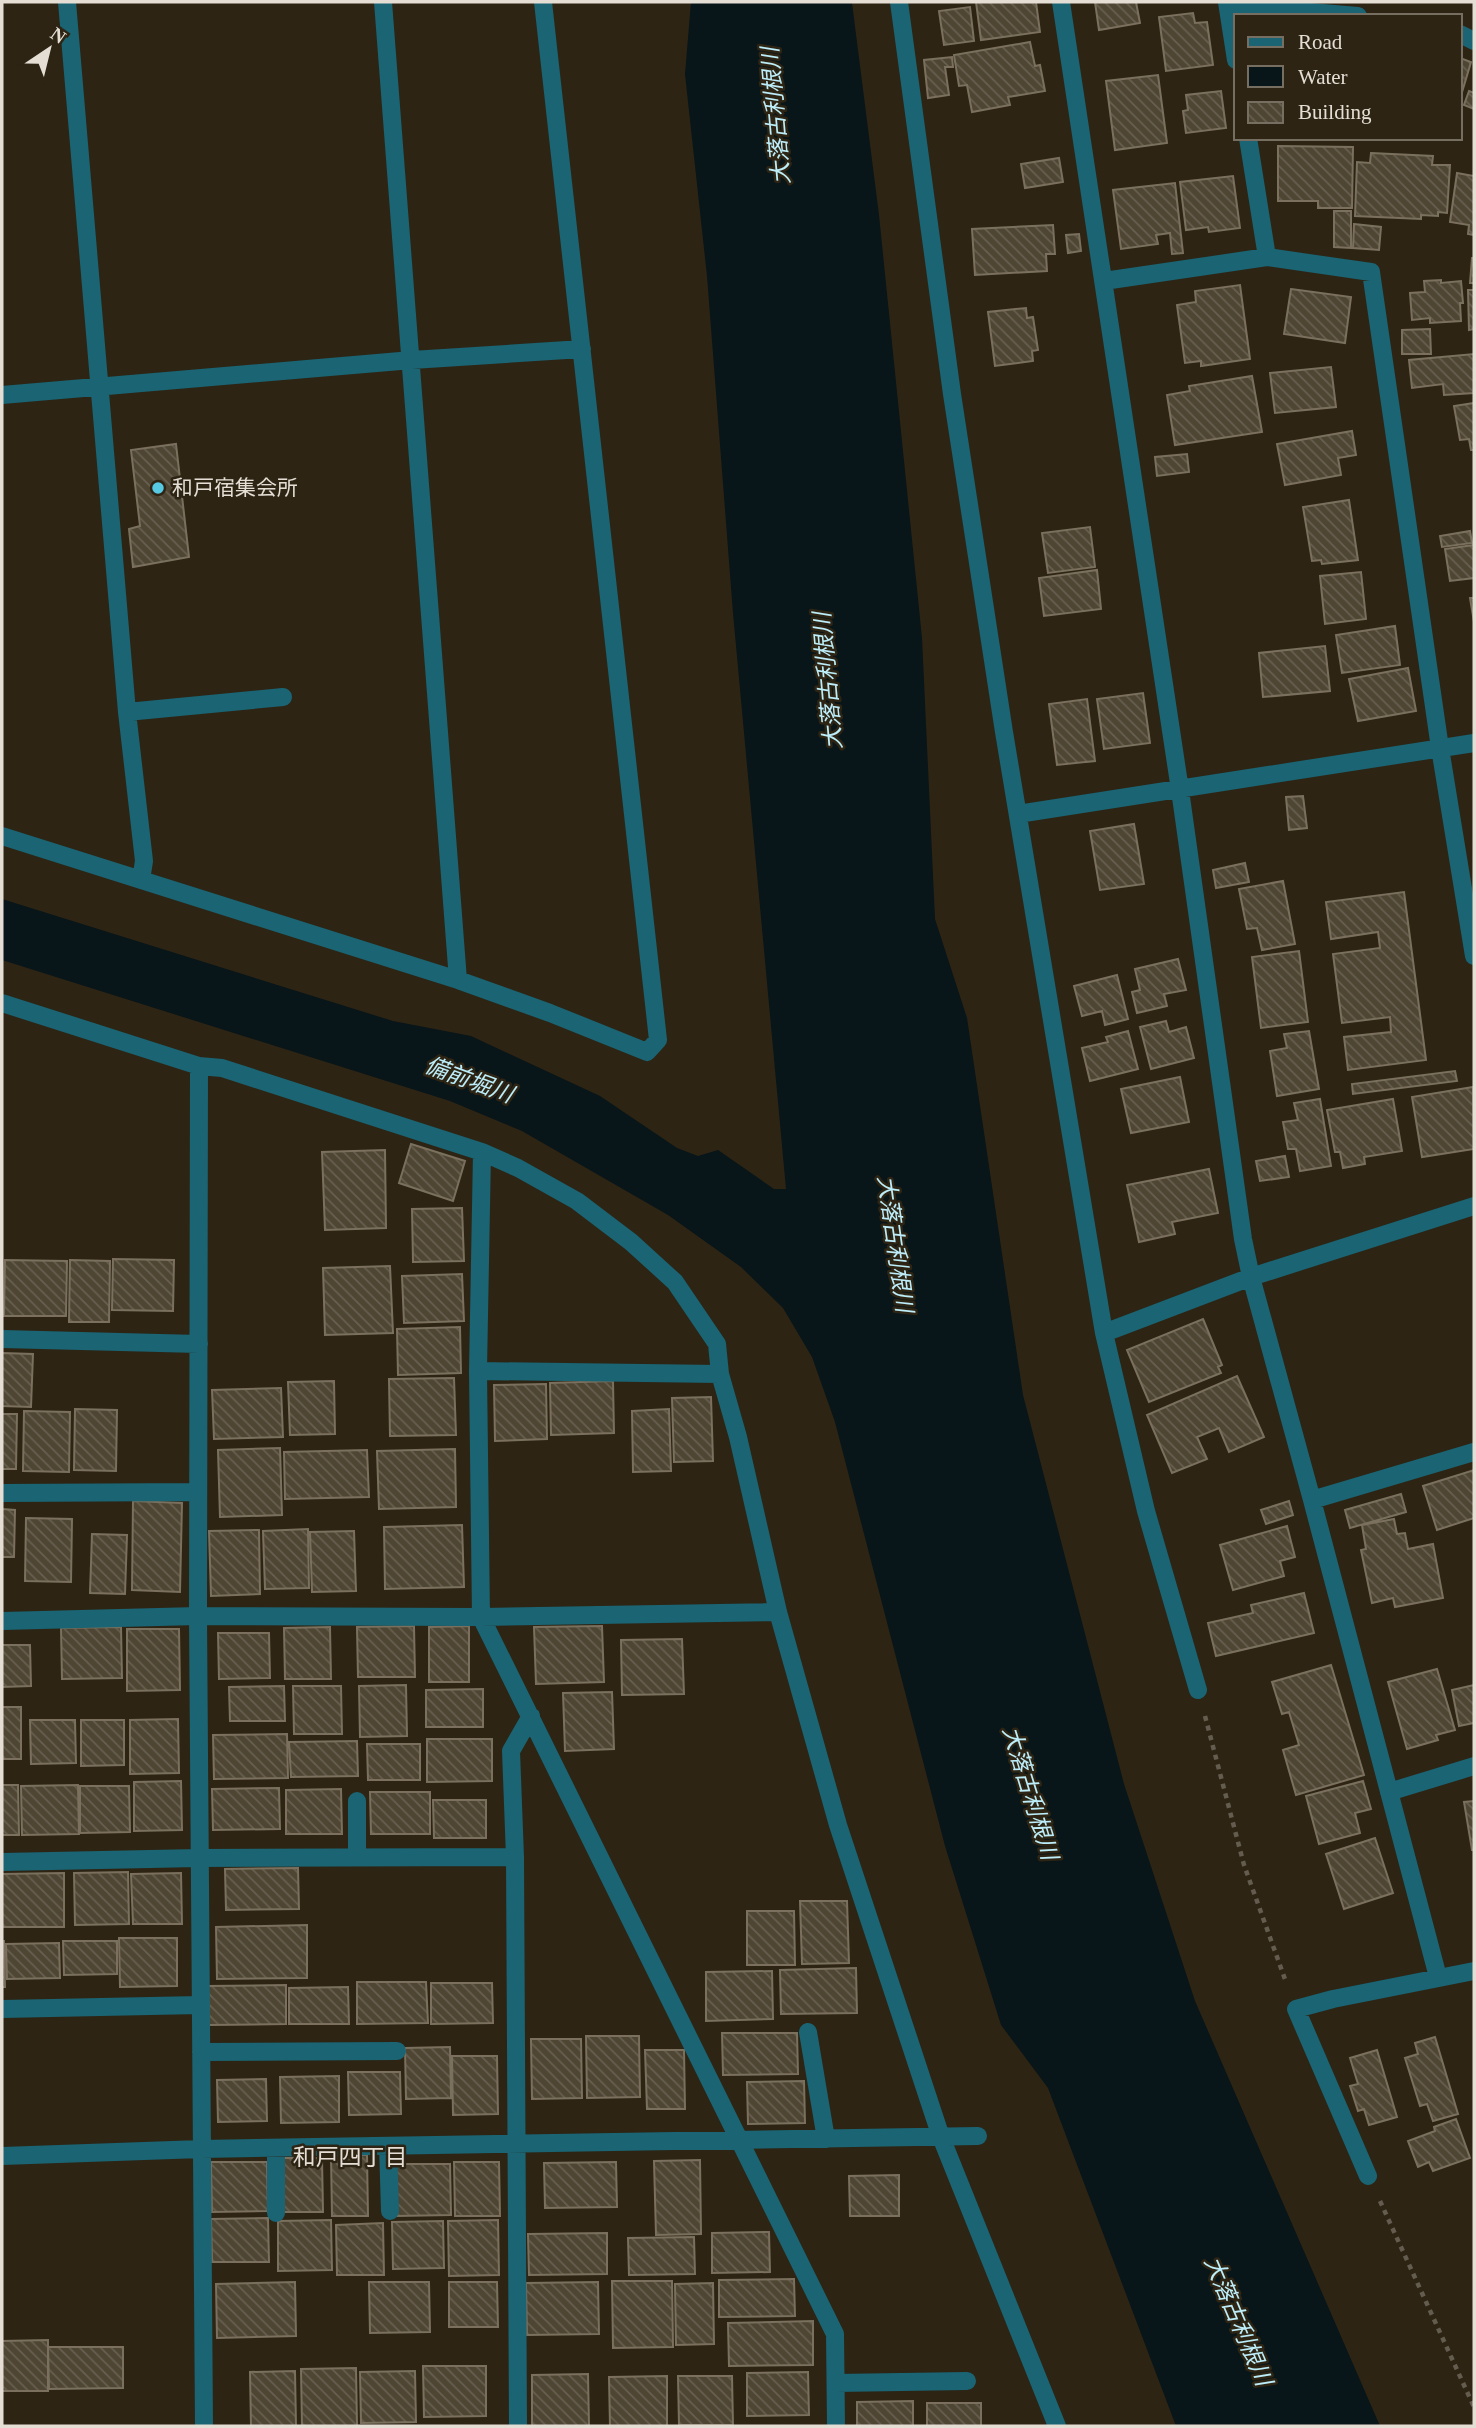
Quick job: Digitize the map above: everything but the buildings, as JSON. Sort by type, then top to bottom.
[{"type":"street","points":[[67,2],[127,712],[144,861],[141,880]]},
{"type":"street","points":[[383,2],[458,981]]},
{"type":"street","points":[[2,836],[458,981],[550,1013],[647,1052],[658,1040],[543,2]]},
{"type":"street","points":[[899,2],[954,408],[1104,1333],[1146,1511],[1198,1690]]},
{"type":"street","points":[[1061,2],[1180,790],[1243,1239],[1438,1977]]},
{"type":"street","points":[[1234,48],[1227,4],[1335,14]]},
{"type":"street","points":[[1248,140],[1267,257]]},
{"type":"street","points":[[1104,281],[1267,257],[1371,272],[1440,748],[1474,956]]},
{"type":"street","points":[[2,395],[412,360],[582,349]]},
{"type":"street","points":[[127,712],[283,697]]},
{"type":"street","points":[[1018,814],[1474,743]]},
{"type":"street","points":[[2,1003],[199,1066],[222,1068],[482,1152],[518,1168],[577,1201],[631,1242],[675,1282],[717,1344],[720,1374],[738,1437],[778,1612],[838,1825],[941,2137],[1057,2426]]},
{"type":"street","points":[[199,1066],[198,1616],[204,2426]]},
{"type":"street","points":[[482,1152],[478,1371],[481,1617],[835,2334],[836,2426]]},
{"type":"street","points":[[1104,1333],[1251,1277],[1474,1206]]},
{"type":"street","points":[[2,1339],[199,1344]]},
{"type":"street","points":[[478,1371],[720,1374]]},
{"type":"street","points":[[1312,1500],[1474,1452]]},
{"type":"street","points":[[2,1493],[198,1492]]},
{"type":"street","points":[[2,1621],[198,1616],[481,1617],[778,1612]]},
{"type":"street","points":[[517,2426],[515,1857],[511,1751],[531,1716]]},
{"type":"street","points":[[1389,1792],[1474,1766]]},
{"type":"street","points":[[357,1801],[357,1857]]},
{"type":"street","points":[[2,1862],[515,1857]]},
{"type":"street","points":[[1368,2176],[1296,2009],[1474,1970]]},
{"type":"street","points":[[2,2009],[200,2005]]},
{"type":"street","points":[[808,2032],[826,2140]]},
{"type":"street","points":[[201,2052],[397,2051]]},
{"type":"street","points":[[2,2156],[201,2149],[978,2136]]},
{"type":"street","points":[[388,2146],[390,2211]]},
{"type":"street","points":[[276,2148],[276,2213]]},
{"type":"street","points":[[836,2383],[967,2381]]},
{"type":"path","points":[[1198,1690],[1244,1865],[1296,2009]]},
{"type":"path","points":[[1368,2176],[1474,2407]]},
{"type":"water","points":[[691,2],[852,3],[879,215],[922,638],[935,919],[967,1018],[1023,1395],[1124,1784],[1195,2001],[1380,2426],[1176,2426],[1048,2088],[1001,2025],[945,1846],[835,1422],[812,1357],[783,1308],[741,1267],[668,1215],[522,1131],[450,1101],[2,960],[2,899],[393,1021],[471,1036],[600,1096],[677,1148],[698,1156],[718,1150],[774,1189],[786,1189],[733,613],[707,276],[685,74]]},
{"type":"place","name":"和戸宿集会所","points":[[158,488]]},
{"type":"district","name":"和戸四丁目","points":[[350,2157]]},
{"type":"water label","name":"大落古利根川","points":[[776,116]]},
{"type":"water label","name":"大落古利根川","points":[[828,681]]},
{"type":"water label","name":"備前堀川","points":[[469,1080]]},
{"type":"water label","name":"大落古利根川","points":[[895,1244]]},
{"type":"water label","name":"大落古利根川","points":[[1030,1793]]},
{"type":"water label","name":"大落古利根川","points":[[1238,2321]]}]
